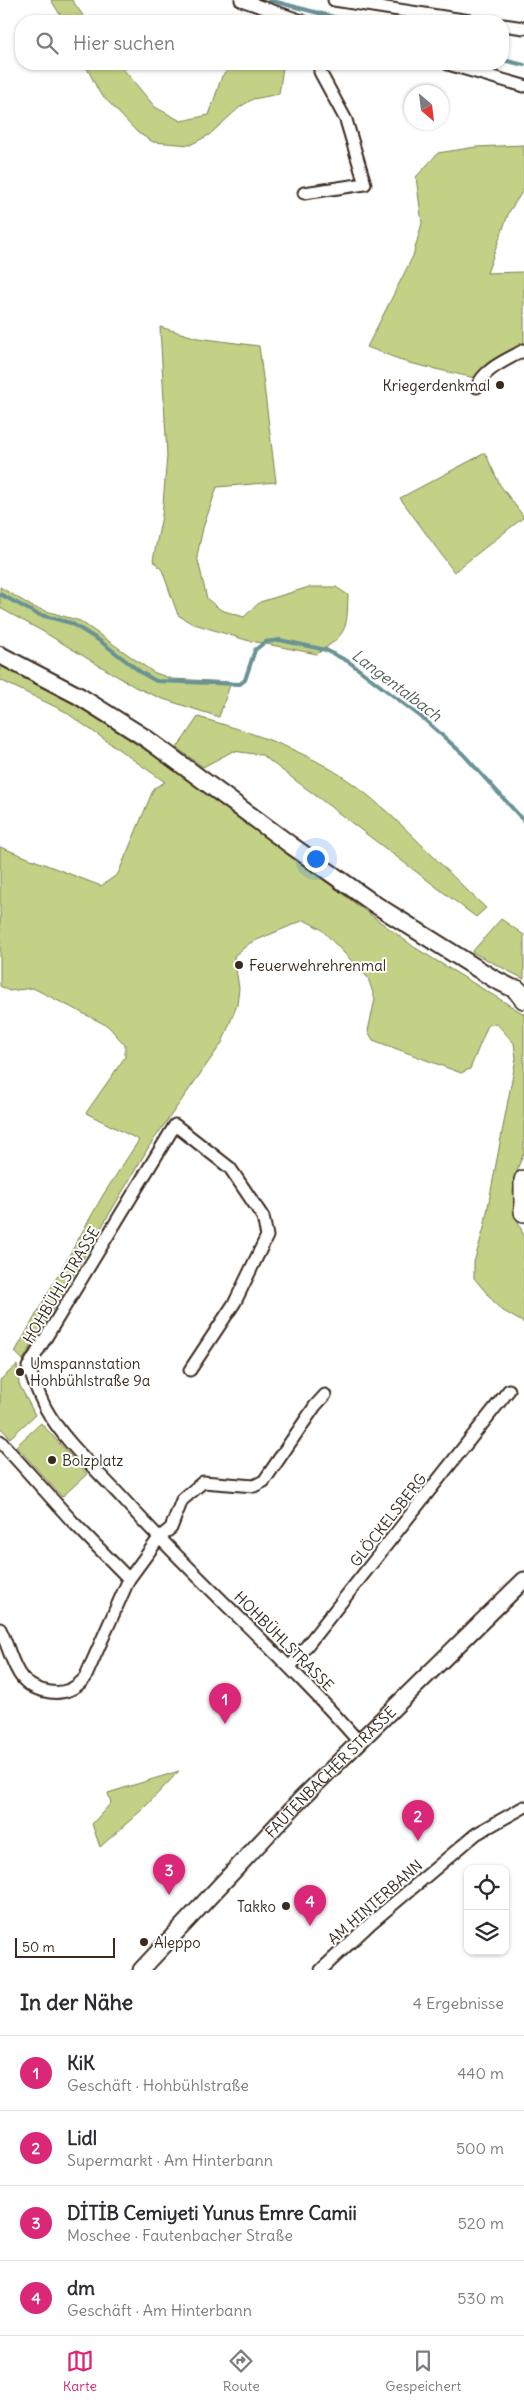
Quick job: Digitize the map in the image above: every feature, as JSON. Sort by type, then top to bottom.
[{"type":"main road","points":[[0,655],[62,687],[147,739],[292,846],[376,905],[494,979],[522,994]]},
{"type":"main road","points":[[524,1180],[524,1212]]},
{"type":"street","points":[[241,0],[285,15]]},
{"type":"street","points":[[334,0],[431,15]]},
{"type":"street","points":[[509,26],[524,28]]},
{"type":"street","points":[[304,193],[365,184],[346,120],[320,70]]},
{"type":"street","points":[[469,70],[524,86]]},
{"type":"street","points":[[478,387],[480,380],[489,371],[524,350]]},
{"type":"street","name":"HOHBÜHLSTRASSE","points":[[190,1370],[235,1302],[267,1236],[263,1217],[230,1168],[175,1124],[28,1367],[46,1409],[68,1439],[159,1538],[290,1667],[360,1743]]},
{"type":"street","name":"GLÖCKELSBERG","points":[[290,1667],[509,1390]]},
{"type":"street","points":[[0,1629],[14,1665],[27,1684],[37,1690],[55,1693],[76,1688],[85,1678],[129,1579],[159,1538],[171,1528],[182,1500],[203,1482],[254,1486],[264,1481],[314,1406],[325,1396]]},
{"type":"street","points":[[0,1441],[72,1522],[129,1579]]},
{"type":"street","name":"FAUTENBACHER STRASSE","points":[[141,1970],[302,1798],[524,1580]]},
{"type":"street","name":"AM HINTERBANN","points":[[321,1970],[371,1922],[476,1834],[524,1807]]},
{"type":"green space","points":[[51,0],[72,0],[83,15],[60,15]]},
{"type":"green space","points":[[88,70],[124,70],[155,107],[181,121],[209,115],[222,76],[228,70],[283,70],[279,94],[253,99],[240,107],[209,135],[190,145],[153,142],[137,132],[99,92]]},
{"type":"green space","points":[[524,145],[524,189],[509,212],[487,273],[524,272],[524,349],[475,378],[409,363],[367,347],[413,256],[422,223],[416,177],[438,153],[476,147]]},
{"type":"green space","points":[[160,327],[198,338],[259,346],[276,482],[217,487],[203,528],[197,556],[207,599],[221,610],[244,617],[260,602],[309,587],[336,587],[348,595],[346,624],[340,636],[317,654],[246,640],[191,623],[178,615],[162,570],[153,560],[162,516],[167,456]]},
{"type":"green space","points":[[485,453],[500,485],[524,517],[454,572],[400,498]]},
{"type":"green space","points":[[0,587],[33,607],[80,621],[153,672],[172,679],[231,682],[219,717],[160,698],[135,687],[0,608]]},
{"type":"green space","points":[[0,663],[67,700],[127,738],[188,779],[414,947],[524,1014],[524,1153],[518,1167],[513,1190],[515,1213],[524,1237],[524,1323],[500,1309],[474,1278],[474,1262],[484,1228],[516,1058],[514,1043],[497,1024],[488,1025],[470,1069],[461,1073],[373,1040],[368,1031],[375,999],[368,978],[321,929],[304,920],[250,943],[234,956],[239,988],[237,1005],[222,1043],[150,1145],[23,1360],[15,1352],[103,1195],[139,1140],[86,1113],[125,1057],[125,1045],[108,1026],[33,988],[9,991],[0,986],[0,847],[101,886],[118,874],[154,788],[165,782],[64,711],[0,680]]},
{"type":"green space","points":[[198,717],[278,743],[334,771],[352,783],[387,812],[486,908],[476,917],[262,755],[233,751],[203,767],[177,748]]},
{"type":"green space","points":[[501,919],[524,935],[524,979],[472,952]]},
{"type":"green space","points":[[17,1365],[19,1384],[35,1415],[10,1438],[0,1427],[0,1380]]},
{"type":"green space","name":"Bolzplatz","points":[[41,1423],[87,1474],[62,1497],[16,1446]]},
{"type":"green space","points":[[179,1771],[144,1808],[100,1847],[92,1824],[111,1803],[108,1793]]},
{"type":"waterway","points":[[269,0],[326,15]]},
{"type":"waterway","points":[[509,61],[524,65]]},
{"type":"waterway","name":"Langentalbach","points":[[0,594],[37,614],[71,623],[156,681],[240,684],[245,680],[255,650],[265,642],[280,640],[326,650],[349,662],[425,720],[463,754],[524,821]]},
{"type":"place","name":"Kriegerdenkmal","points":[[500,385]]},
{"type":"place","name":"Feuerwehrehrenmal","points":[[239,965]]},
{"type":"place","name":"Umspannstation Hohbühlstraße 9a","points":[[20,1372]]},
{"type":"place","name":"Bolzplatz","points":[[52,1460]]},
{"type":"place","name":"KiK","points":[[225,1724]]},
{"type":"place","name":"Lidl","points":[[418,1841]]},
{"type":"place","name":"DİTİB Cemiyeti Yunus Emre Camii","points":[[169,1895]]},
{"type":"place","name":"Takko","points":[[286,1906]]},
{"type":"place","name":"dm","points":[[310,1926]]},
{"type":"place","name":"Aleppo","points":[[144,1942]]}]
